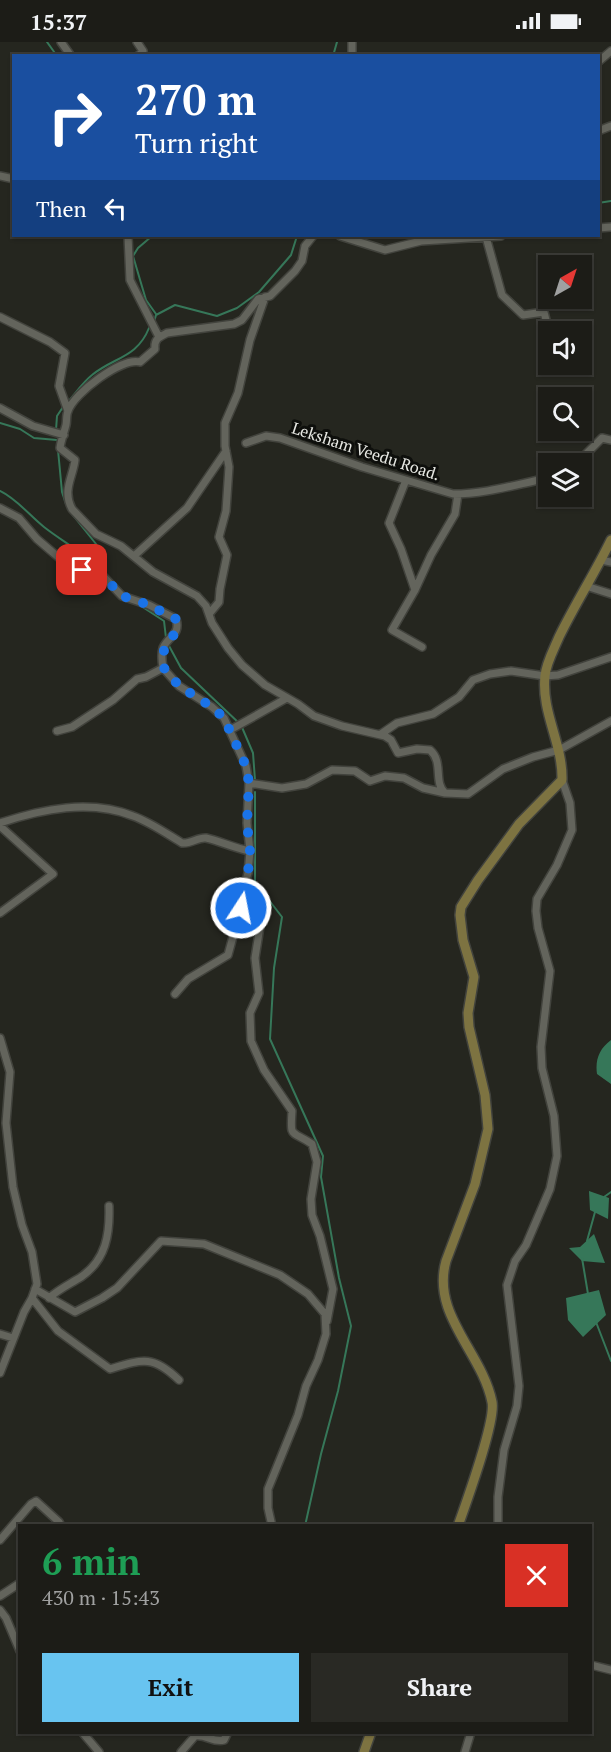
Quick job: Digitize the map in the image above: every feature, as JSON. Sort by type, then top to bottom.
[{"type":"street","points":[[137,42],[143,51],[140,54]]},
{"type":"street","points":[[128,237],[130,280],[159,337]]},
{"type":"street","points":[[312,237],[305,246],[302,261],[296,271],[270,296],[258,299],[242,320],[234,324],[167,333],[155,341],[155,349],[140,362],[130,361],[101,376],[74,402],[68,411],[60,448],[75,460],[68,484],[69,504],[96,534],[121,546],[153,572],[197,596],[206,606],[218,632],[242,665],[265,685],[314,716],[342,726],[381,734],[391,740],[398,753],[417,749],[429,749],[433,752],[437,758],[441,788],[445,793]]},
{"type":"street","points":[[343,237],[385,250],[421,241],[486,237],[502,295],[523,315],[544,312],[546,321]]},
{"type":"street","points":[[209,614],[219,602],[219,589],[228,555],[219,537],[226,512],[226,482],[229,467],[225,423],[238,393],[250,340],[265,297]]},
{"type":"street","points":[[0,317],[50,342],[65,353],[59,386],[68,411]]},
{"type":"street","points":[[0,408],[33,426],[64,435]]},
{"type":"street","name":"Leksham Veedu Road.","points":[[246,443],[266,436],[280,438],[362,467],[458,494],[509,488],[538,481]]},
{"type":"street","points":[[587,453],[602,438],[611,440]]},
{"type":"street","points":[[134,556],[187,508],[226,452]]},
{"type":"street","points":[[406,480],[389,523],[415,590]]},
{"type":"street","points":[[422,647],[392,630],[415,590],[423,569],[455,514],[458,494]]},
{"type":"street","points":[[0,508],[19,519],[37,540],[64,562],[82,570],[101,574],[122,596],[149,605],[176,619],[176,633],[164,648],[163,667],[179,686],[212,707],[224,718],[246,766],[249,783],[248,873],[228,956],[186,981],[175,994]]},
{"type":"street","points":[[498,1524],[498,1497],[504,1450],[517,1406],[519,1386],[507,1285],[515,1261],[526,1245],[550,1189],[557,1156],[554,1116],[542,1068],[541,1047],[550,971],[538,928],[536,911],[537,899],[565,849],[572,830],[570,803],[562,780],[559,750],[546,703],[545,676],[550,656],[586,586],[606,561],[611,540]]},
{"type":"street","points":[[586,586],[611,594]]},
{"type":"street","points":[[381,734],[397,723],[433,714],[459,697],[473,680],[511,671],[545,676],[558,675],[611,657]]},
{"type":"street","points":[[57,731],[72,727],[113,700],[137,680],[163,667]]},
{"type":"street","points":[[230,730],[287,698]]},
{"type":"street","points":[[249,783],[282,788],[306,784],[332,770],[355,771],[370,781],[385,776],[404,778],[423,788],[445,793],[468,794],[503,769],[559,750],[611,721]]},
{"type":"street","points":[[459,1524],[477,1470],[492,1406],[487,1383],[450,1316],[443,1273],[475,1184],[489,1128],[485,1095],[469,1027],[468,1013],[474,977],[463,940],[461,907],[512,833],[562,780]]},
{"type":"street","points":[[0,913],[53,874],[0,825],[33,812],[64,807],[107,809],[135,816],[182,843],[205,838],[250,851]]},
{"type":"street","points":[[243,900],[258,907],[262,914],[255,958],[259,993],[250,1013],[251,1041],[264,1070],[292,1111],[291,1131],[294,1135],[312,1144],[316,1157],[311,1199],[312,1215],[320,1236],[333,1289],[326,1334],[318,1360],[268,1489],[268,1508],[272,1524]]},
{"type":"street","points":[[0,1038],[10,1072],[6,1123],[13,1186],[22,1225],[32,1252],[37,1284],[0,1373]]},
{"type":"street","points":[[49,1298],[95,1266],[108,1240],[109,1206]]},
{"type":"street","points":[[35,1290],[75,1312],[117,1288],[161,1241],[204,1244],[276,1274],[308,1294],[326,1314],[327,1321]]},
{"type":"street","points":[[32,1298],[58,1331],[110,1369],[138,1361],[163,1365],[179,1380]]},
{"type":"street","points":[[0,1334],[13,1338]]},
{"type":"street","points":[[0,1540],[36,1501],[60,1524]]},
{"type":"street","points":[[0,1596],[18,1584]]},
{"type":"street","points":[[0,1610],[6,1617],[18,1646]]},
{"type":"street","points":[[592,1665],[611,1670]]},
{"type":"street","points":[[84,1734],[99,1752]]},
{"type":"street","points":[[181,1752],[195,1736],[201,1735],[213,1741],[219,1741],[224,1740],[227,1734]]},
{"type":"street","points":[[364,1752],[370,1734]]},
{"type":"street","points":[[465,1752],[470,1734]]},
{"type":"shaded area","points":[[611,1040],[611,1084],[597,1074],[597,1059]]},
{"type":"shaded area","points":[[589,1191],[609,1198],[608,1219],[590,1210]]},
{"type":"shaded area","points":[[594,1234],[605,1263],[582,1261],[569,1248],[580,1247]]},
{"type":"shaded area","points":[[599,1290],[606,1315],[583,1337],[568,1320],[566,1298]]},
{"type":"waterway","points":[[47,42],[56,54]]},
{"type":"waterway","points":[[334,54],[337,42]]},
{"type":"waterway","points":[[600,203],[611,201]]},
{"type":"waterway","points":[[151,237],[138,248],[133,256],[146,300],[156,314]]},
{"type":"waterway","points":[[154,322],[156,315],[175,305],[217,316],[237,308],[259,292],[291,255],[297,237]]},
{"type":"waterway","points":[[67,403],[92,375],[138,345],[149,328]]},
{"type":"waterway","points":[[56,430],[57,416],[63,407]]},
{"type":"waterway","points":[[0,423],[20,429],[34,438],[57,440]]},
{"type":"waterway","points":[[58,450],[62,492],[66,504]]},
{"type":"waterway","points":[[0,491],[12,498],[44,527],[81,553],[101,571]]},
{"type":"waterway","points":[[68,509],[96,544],[97,551],[90,560]]},
{"type":"waterway","points":[[141,606],[164,621],[166,638]]},
{"type":"waterway","points":[[168,644],[181,668],[241,725],[253,753],[255,780]]},
{"type":"waterway","points":[[255,792],[255,882],[282,917],[274,968],[270,1039],[323,1156],[321,1177],[339,1278],[351,1326],[338,1391],[305,1524]]},
{"type":"waterway","points":[[604,1197],[611,1192]]},
{"type":"waterway","points":[[587,1241],[595,1212]]},
{"type":"waterway","points":[[582,1258],[588,1294]]},
{"type":"waterway","points":[[596,1322],[611,1361]]},
{"type":"route","points":[[82,570],[101,574],[122,596],[149,605],[176,619],[176,633],[168,640],[164,648],[162,663],[164,668],[172,680],[212,707],[228,725],[246,766],[249,783],[247,823],[250,851],[241,908]]}]
